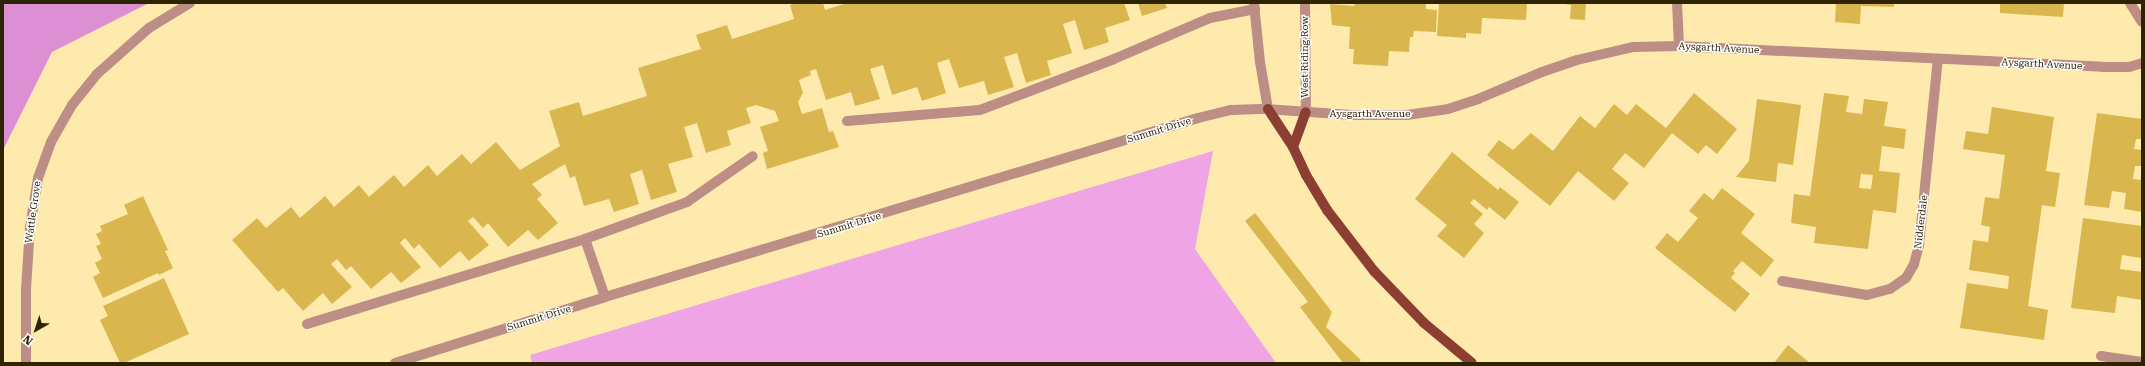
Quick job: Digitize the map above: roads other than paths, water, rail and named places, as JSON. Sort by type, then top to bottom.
[{"type":"main road","points":[[1268,109],[1293,147],[1306,175],[1327,210],[1374,271],[1424,323],[1472,363]]},
{"type":"main road","points":[[1293,147],[1306,112]]},
{"type":"street","name":"Wattle Grove","points":[[26,363],[26,289],[30,227],[38,178],[51,142],[72,105],[97,74],[149,28],[190,3]]},
{"type":"street","name":"West Riding Row","points":[[1305,3],[1306,112]]},
{"type":"street","points":[[1677,3],[1679,46]]},
{"type":"street","points":[[2130,3],[2142,22]]},
{"type":"street","points":[[846,121],[980,110],[1114,58],[1210,18],[1254,6],[1261,69],[1268,109]]},
{"type":"street","name":"Aysgarth Avenue","points":[[1306,112],[1352,116],[1407,115],[1448,109],[1478,100],[1542,72],[1584,58],[1633,47],[1679,46],[2102,67],[2129,67],[2142,63]]},
{"type":"street","name":"Nidderdale","points":[[1782,281],[1867,295],[1890,289],[1906,278],[1914,264],[1919,245],[1938,58]]},
{"type":"street","name":"Summit Drive","points":[[396,363],[605,297],[1198,118],[1231,110],[1268,109],[1306,112]]},
{"type":"street","points":[[307,324],[585,239],[687,202],[753,156]]},
{"type":"street","points":[[585,239],[605,297]]},
{"type":"street","points":[[2101,356],[2142,362]]}]
